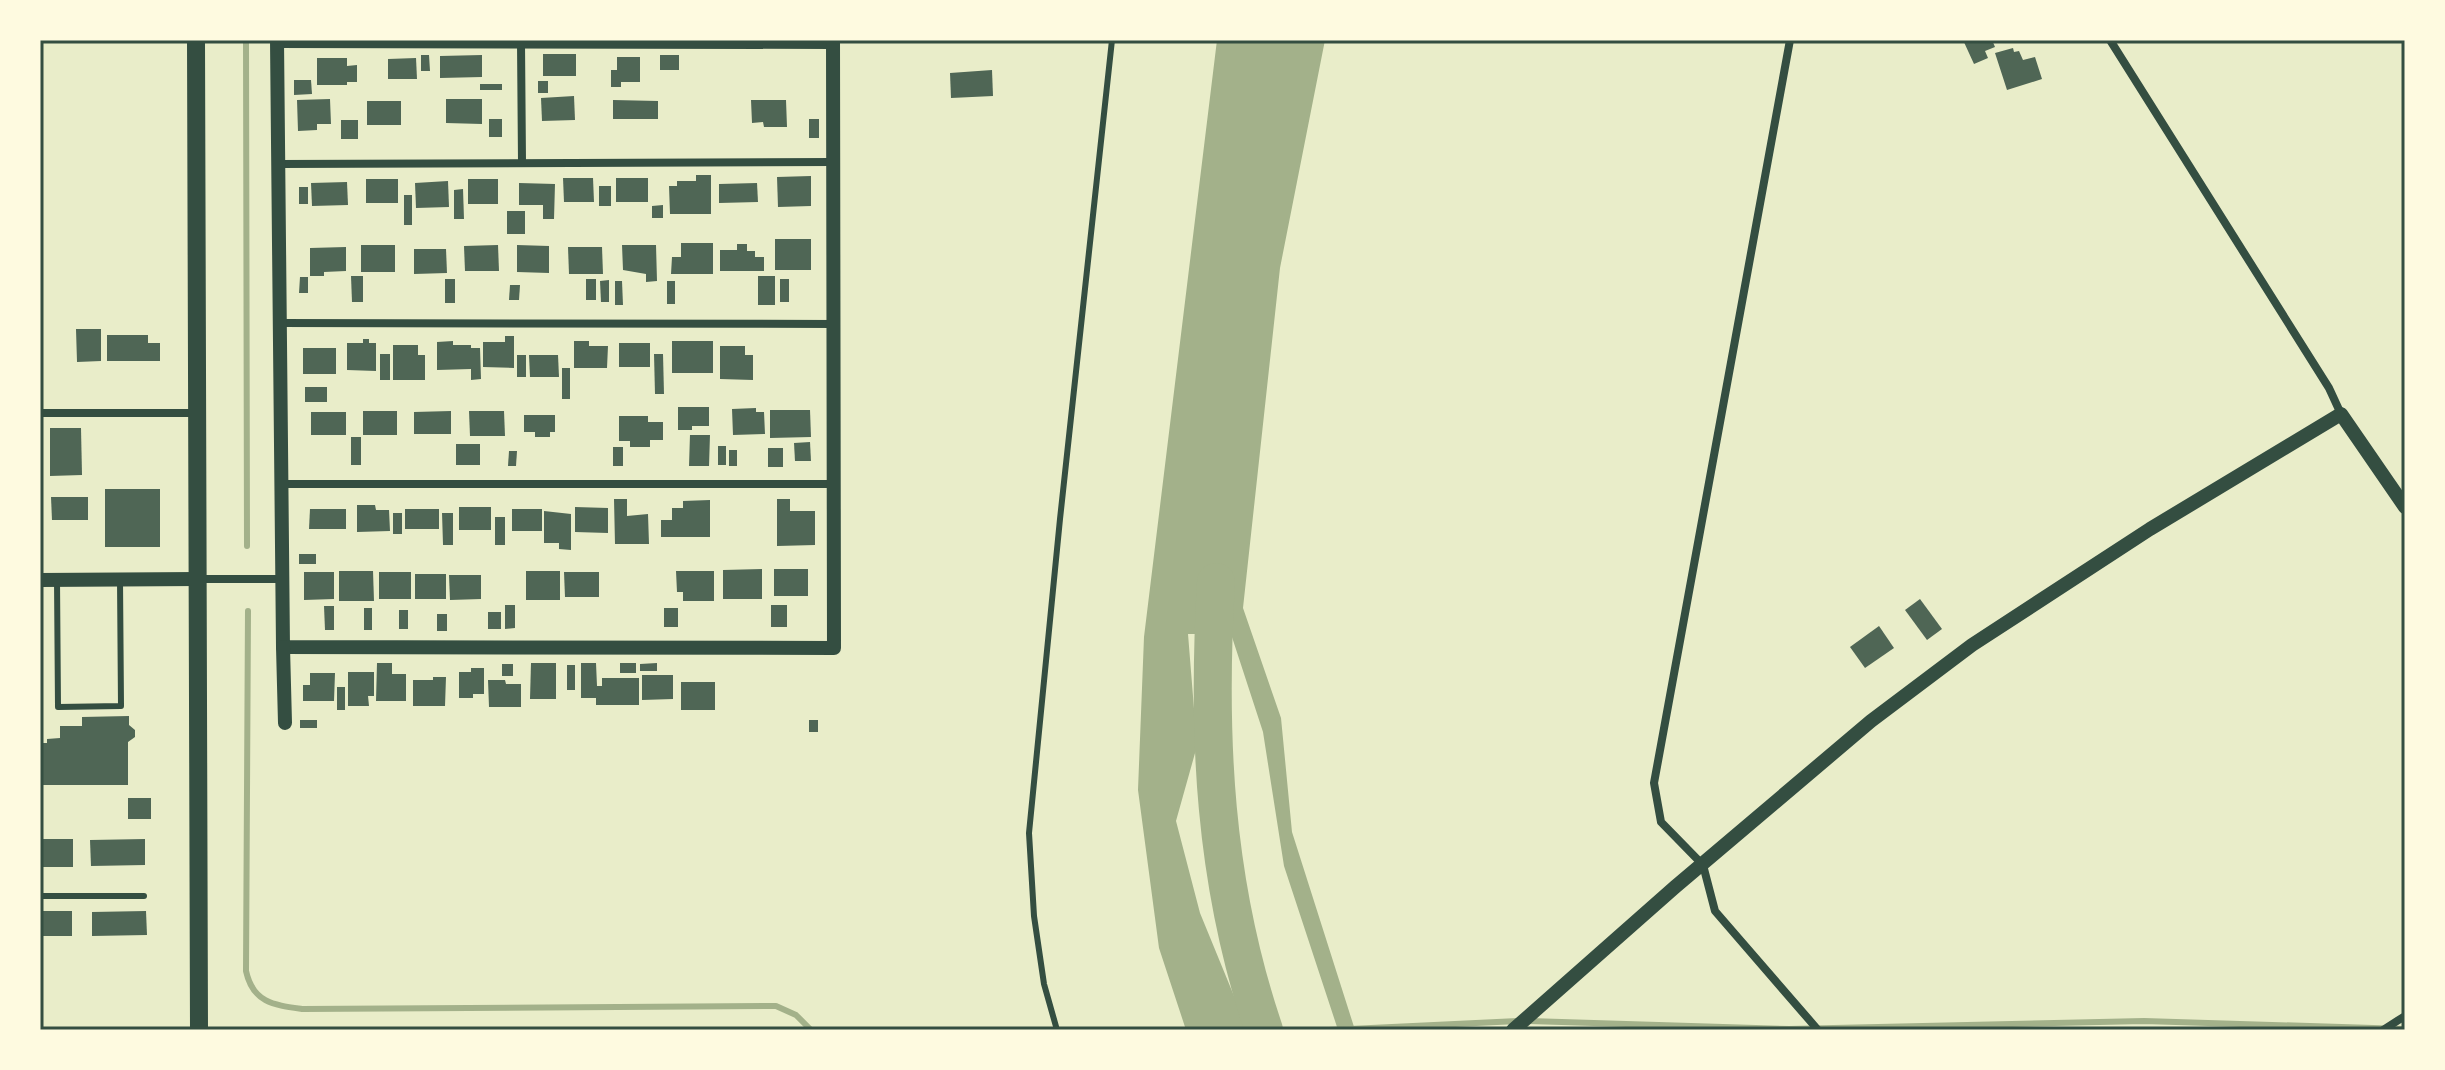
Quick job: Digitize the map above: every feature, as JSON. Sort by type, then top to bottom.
[{"type":"highway","points":[[196,40],[199,1030]]},
{"type":"street","points":[[1790,40],[1654,783],[1661,822],[1703,865],[1715,911],[1818,1030]]},
{"type":"street","points":[[2110,40],[2329,388],[2341,414],[2405,507]]},
{"type":"street","points":[[283,647],[834,648],[833,42],[277,42],[282,579],[283,647],[285,723]]},
{"type":"street","points":[[521,42],[522,162]]},
{"type":"street","points":[[279,164],[833,162]]},
{"type":"street","points":[[280,323],[835,324]]},
{"type":"street","points":[[40,413],[196,413]]},
{"type":"street","points":[[1513,1030],[1675,887],[1871,721],[1972,645],[2150,529],[2341,414]]},
{"type":"street","points":[[282,484],[835,484]]},
{"type":"street","points":[[40,580],[282,579]]},
{"type":"street","points":[[2383,1030],[2405,1016]]},
{"type":"lane","points":[[1057,1030],[1044,984],[1034,916],[1029,833],[1112,40]]},
{"type":"lane","points":[[57,580],[58,707],[121,706],[120,579]]},
{"type":"lane","points":[[40,896],[144,896]]},
{"type":"shaded area","points":[[1217,40],[1325,40],[1280,268],[1243,608],[1281,718],[1292,832],[1355,1030],[1338,1030],[1284,866],[1263,732],[1231,634],[1188,634],[1197,746],[1176,821],[1200,913],[1248,1030],[1186,1030],[1159,948],[1138,790],[1144,637]]},
{"type":"building","points":[[1963,40],[1992,40],[1995,47],[1985,51],[1988,58],[1974,64]]},
{"type":"building","points":[[2013,48],[2014,52],[2019,51],[2023,60],[2035,57],[2042,79],[2007,90],[1995,53]]},
{"type":"building","points":[[543,54],[576,54],[576,76],[543,76]]},
{"type":"building","points":[[421,55],[429,55],[430,71],[421,71]]},
{"type":"building","points":[[482,55],[482,77],[440,78],[440,56]]},
{"type":"building","points":[[660,55],[679,55],[679,70],[660,70]]},
{"type":"building","points":[[617,57],[640,57],[640,82],[621,82],[621,87],[611,87],[611,70],[617,70]]},
{"type":"building","points":[[317,58],[347,58],[347,66],[357,65],[357,82],[317,85]]},
{"type":"building","points":[[416,58],[417,79],[388,79],[388,59]]},
{"type":"building","points":[[992,70],[993,96],[951,98],[950,73]]},
{"type":"building","points":[[294,80],[311,80],[312,94],[294,95]]},
{"type":"building","points":[[538,81],[548,81],[548,93],[538,93]]},
{"type":"building","points":[[480,84],[502,84],[502,90],[480,90]]},
{"type":"building","points":[[574,96],[575,120],[542,121],[541,98]]},
{"type":"building","points":[[330,99],[331,124],[317,124],[317,130],[298,131],[297,100]]},
{"type":"building","points":[[446,99],[482,99],[482,124],[446,123]]},
{"type":"building","points":[[613,100],[658,101],[658,119],[613,119]]},
{"type":"building","points":[[751,100],[786,100],[787,127],[764,127],[763,122],[752,123]]},
{"type":"building","points":[[367,101],[401,101],[401,125],[367,125]]},
{"type":"building","points":[[489,119],[502,119],[502,137],[489,137]]},
{"type":"building","points":[[809,119],[819,119],[819,138],[809,138]]},
{"type":"building","points":[[341,120],[358,120],[358,139],[341,139]]},
{"type":"building","points":[[696,175],[711,175],[711,214],[670,214],[669,186],[677,186],[677,181],[696,181]]},
{"type":"building","points":[[811,176],[811,206],[778,207],[777,177]]},
{"type":"building","points":[[563,178],[593,178],[594,202],[564,202]]},
{"type":"building","points":[[616,178],[648,178],[648,202],[616,202]]},
{"type":"building","points":[[366,179],[398,179],[398,203],[366,203]]},
{"type":"building","points":[[468,179],[498,179],[498,204],[468,204]]},
{"type":"building","points":[[448,181],[449,207],[416,208],[415,183]]},
{"type":"building","points":[[347,182],[348,205],[312,206],[311,183]]},
{"type":"building","points":[[519,183],[555,184],[554,219],[543,219],[543,205],[519,205]]},
{"type":"building","points":[[757,183],[758,202],[719,203],[719,184]]},
{"type":"building","points":[[599,186],[611,186],[611,206],[599,206]]},
{"type":"building","points":[[299,187],[308,187],[308,204],[299,204]]},
{"type":"building","points":[[463,189],[464,219],[454,219],[454,190]]},
{"type":"building","points":[[404,195],[412,195],[412,225],[404,225]]},
{"type":"building","points":[[663,205],[663,218],[652,218],[652,206]]},
{"type":"building","points":[[507,211],[525,211],[525,234],[507,234]]},
{"type":"building","points":[[775,239],[811,239],[811,270],[775,270]]},
{"type":"building","points":[[681,243],[713,243],[713,274],[671,274],[672,257],[681,257]]},
{"type":"building","points":[[737,244],[747,244],[747,251],[755,251],[755,257],[764,257],[764,271],[720,271],[720,250],[737,250]]},
{"type":"building","points":[[361,245],[395,245],[395,272],[361,272]]},
{"type":"building","points":[[498,245],[499,271],[465,271],[464,246]]},
{"type":"building","points":[[517,245],[549,246],[549,273],[517,272]]},
{"type":"building","points":[[622,245],[656,245],[657,281],[646,282],[646,274],[623,270]]},
{"type":"building","points":[[346,247],[346,271],[310,276],[310,248]]},
{"type":"building","points":[[568,247],[602,247],[603,274],[569,274]]},
{"type":"building","points":[[414,249],[446,249],[447,273],[414,274]]},
{"type":"building","points":[[351,276],[363,276],[363,302],[352,302]]},
{"type":"building","points":[[758,276],[775,276],[775,305],[758,305]]},
{"type":"building","points":[[300,277],[308,277],[308,293],[299,293]]},
{"type":"building","points":[[445,279],[455,279],[455,303],[445,303]]},
{"type":"building","points":[[586,279],[596,279],[596,300],[586,300]]},
{"type":"building","points":[[780,279],[789,279],[789,302],[780,302]]},
{"type":"building","points":[[609,280],[609,302],[601,302],[600,281]]},
{"type":"building","points":[[615,281],[622,281],[623,305],[615,305]]},
{"type":"building","points":[[667,281],[675,281],[675,304],[667,304]]},
{"type":"building","points":[[510,285],[520,285],[519,300],[509,300]]},
{"type":"building","points":[[76,329],[101,329],[101,361],[77,362]]},
{"type":"building","points":[[107,335],[148,335],[148,343],[160,343],[160,361],[107,361]]},
{"type":"building","points":[[505,336],[514,336],[514,368],[483,367],[483,342],[505,342]]},
{"type":"building","points":[[363,339],[376,343],[376,371],[347,370],[347,343],[363,343]]},
{"type":"building","points":[[453,341],[453,345],[480,348],[481,379],[471,380],[471,369],[437,370],[437,342]]},
{"type":"building","points":[[574,341],[589,341],[589,346],[608,346],[607,368],[574,368]]},
{"type":"building","points":[[672,341],[713,341],[713,373],[672,373]]},
{"type":"building","points":[[619,343],[650,343],[650,367],[619,367]]},
{"type":"building","points":[[393,345],[418,345],[418,355],[425,355],[425,380],[393,380]]},
{"type":"building","points":[[720,346],[745,346],[745,355],[753,355],[753,380],[720,379]]},
{"type":"building","points":[[303,348],[336,348],[336,374],[303,374]]},
{"type":"building","points":[[380,354],[390,354],[390,380],[380,380]]},
{"type":"building","points":[[654,354],[663,354],[664,394],[655,394]]},
{"type":"building","points":[[517,355],[526,355],[526,377],[517,377]]},
{"type":"building","points":[[529,355],[558,355],[559,377],[530,377]]},
{"type":"building","points":[[562,368],[570,368],[570,399],[562,399]]},
{"type":"building","points":[[305,387],[327,387],[327,402],[305,402]]},
{"type":"building","points":[[678,407],[709,407],[709,426],[678,430]]},
{"type":"building","points":[[756,408],[756,412],[764,412],[765,434],[733,435],[732,409]]},
{"type":"building","points":[[770,410],[810,410],[811,437],[770,438]]},
{"type":"building","points":[[363,411],[397,411],[397,435],[363,435]]},
{"type":"building","points":[[451,411],[451,434],[414,434],[414,412]]},
{"type":"building","points":[[469,411],[504,411],[505,436],[470,436]]},
{"type":"building","points":[[311,412],[346,412],[346,435],[311,435]]},
{"type":"building","points":[[524,415],[555,415],[555,432],[550,432],[550,437],[535,437],[535,432],[524,432]]},
{"type":"building","points":[[619,416],[648,416],[648,422],[663,422],[663,440],[650,440],[650,447],[630,447],[630,441],[619,441]]},
{"type":"building","points":[[50,428],[81,428],[82,475],[50,476]]},
{"type":"building","points":[[690,435],[710,435],[709,466],[689,466]]},
{"type":"building","points":[[351,437],[361,437],[361,465],[351,465]]},
{"type":"building","points":[[810,442],[811,461],[795,461],[794,443]]},
{"type":"building","points":[[456,444],[480,444],[480,465],[456,465]]},
{"type":"building","points":[[718,446],[726,446],[726,465],[718,465]]},
{"type":"building","points":[[613,447],[623,447],[623,466],[613,466]]},
{"type":"building","points":[[768,448],[783,448],[783,467],[768,467]]},
{"type":"building","points":[[729,450],[737,450],[737,466],[729,466]]},
{"type":"building","points":[[509,451],[517,451],[516,466],[508,466]]},
{"type":"building","points":[[105,489],[160,489],[160,547],[105,547]]},
{"type":"building","points":[[51,497],[88,497],[88,520],[52,520]]},
{"type":"building","points":[[614,499],[627,499],[627,516],[648,514],[649,544],[615,544]]},
{"type":"building","points":[[777,499],[790,499],[790,511],[815,511],[815,545],[777,546]]},
{"type":"building","points":[[710,500],[710,537],[661,537],[661,520],[672,520],[672,508],[683,508],[683,501]]},
{"type":"building","points":[[357,505],[375,505],[376,510],[389,510],[390,531],[357,532]]},
{"type":"building","points":[[459,507],[491,507],[491,530],[459,530]]},
{"type":"building","points":[[575,507],[608,508],[608,533],[575,532]]},
{"type":"building","points":[[310,509],[346,509],[346,529],[309,529]]},
{"type":"building","points":[[405,509],[439,509],[439,529],[405,529]]},
{"type":"building","points":[[512,509],[542,509],[542,531],[512,531]]},
{"type":"building","points":[[544,511],[571,514],[571,550],[559,549],[559,543],[544,543]]},
{"type":"building","points":[[393,513],[402,513],[402,534],[393,534]]},
{"type":"building","points":[[442,513],[453,513],[453,545],[443,545]]},
{"type":"building","points":[[495,517],[505,517],[505,545],[495,545]]},
{"type":"building","points":[[299,554],[316,554],[316,564],[299,564]]},
{"type":"building","points":[[762,569],[762,599],[723,599],[723,570]]},
{"type":"building","points":[[774,569],[808,569],[808,596],[774,596]]},
{"type":"building","points":[[339,571],[373,571],[374,601],[339,601]]},
{"type":"building","points":[[526,571],[560,571],[560,600],[526,600]]},
{"type":"building","points":[[676,571],[714,571],[714,601],[683,601],[683,592],[677,592]]},
{"type":"building","points":[[304,572],[334,572],[334,599],[304,600]]},
{"type":"building","points":[[379,572],[411,572],[411,599],[379,599]]},
{"type":"building","points":[[564,572],[599,572],[599,597],[565,597]]},
{"type":"building","points":[[415,574],[446,574],[446,599],[415,599]]},
{"type":"building","points":[[449,575],[481,575],[481,599],[450,600]]},
{"type":"building","points":[[1920,599],[1942,629],[1927,640],[1905,610]]},
{"type":"building","points":[[505,605],[515,605],[515,628],[505,629]]},
{"type":"building","points":[[771,605],[787,605],[787,627],[771,627]]},
{"type":"building","points":[[324,606],[334,606],[334,630],[325,630]]},
{"type":"building","points":[[364,608],[372,608],[372,630],[364,630]]},
{"type":"building","points":[[664,608],[678,608],[678,627],[664,627]]},
{"type":"building","points":[[399,610],[408,610],[408,629],[399,629]]},
{"type":"building","points":[[488,612],[501,612],[501,629],[488,629]]},
{"type":"building","points":[[437,614],[447,614],[447,631],[437,631]]},
{"type":"building","points":[[1879,626],[1894,648],[1865,668],[1850,647]]},
{"type":"building","points":[[377,663],[392,663],[392,674],[406,674],[406,701],[376,701]]},
{"type":"building","points":[[531,663],[556,663],[556,699],[530,699]]},
{"type":"building","points":[[581,663],[596,663],[597,686],[602,686],[602,678],[639,678],[639,705],[596,705],[596,698],[581,698]]},
{"type":"building","points":[[620,663],[636,663],[636,673],[620,673]]},
{"type":"building","points":[[657,663],[657,671],[640,671],[640,664]]},
{"type":"building","points":[[502,664],[513,664],[513,676],[502,676]]},
{"type":"building","points":[[567,665],[575,665],[575,690],[567,690]]},
{"type":"building","points":[[471,668],[484,668],[484,694],[459,698],[459,672],[471,672]]},
{"type":"building","points":[[348,672],[374,672],[374,696],[368,696],[369,706],[348,706]]},
{"type":"building","points":[[310,673],[335,673],[334,701],[303,701],[303,685],[310,685]]},
{"type":"building","points":[[642,675],[673,675],[673,699],[642,700]]},
{"type":"building","points":[[433,677],[446,677],[445,706],[413,706],[413,680],[433,680]]},
{"type":"building","points":[[488,680],[521,684],[521,707],[489,707]]},
{"type":"building","points":[[681,682],[715,682],[715,710],[681,710]]},
{"type":"building","points":[[337,687],[345,687],[345,710],[337,710]]},
{"type":"building","points":[[129,716],[129,725],[135,730],[135,737],[128,742],[128,785],[40,785],[40,743],[60,738],[60,726],[82,726],[82,717]]},
{"type":"building","points":[[300,720],[317,720],[317,728],[300,728]]},
{"type":"building","points":[[809,720],[818,720],[818,732],[809,732]]},
{"type":"building","points":[[128,798],[151,798],[151,819],[128,819]]},
{"type":"building","points":[[40,839],[73,839],[73,867],[40,867]]},
{"type":"building","points":[[145,839],[145,865],[91,866],[90,840]]},
{"type":"building","points":[[40,911],[72,911],[72,936],[40,936]]},
{"type":"building","points":[[146,911],[147,935],[92,936],[92,912]]},
{"type":"waterway","points":[[246,40],[247,546]]},
{"type":"waterway","points":[[1216,582],[1213,696],[1218,809],[1234,920],[1264,1030]]},
{"type":"waterway","points":[[248,611],[246,971],[249,982],[259,996],[274,1004],[303,1009],[776,1006],[796,1015],[811,1030]]},
{"type":"waterway","points":[[1329,1030],[1518,1021]]},
{"type":"waterway","points":[[1529,1021],[1789,1029],[2144,1021],[2405,1029]]}]
